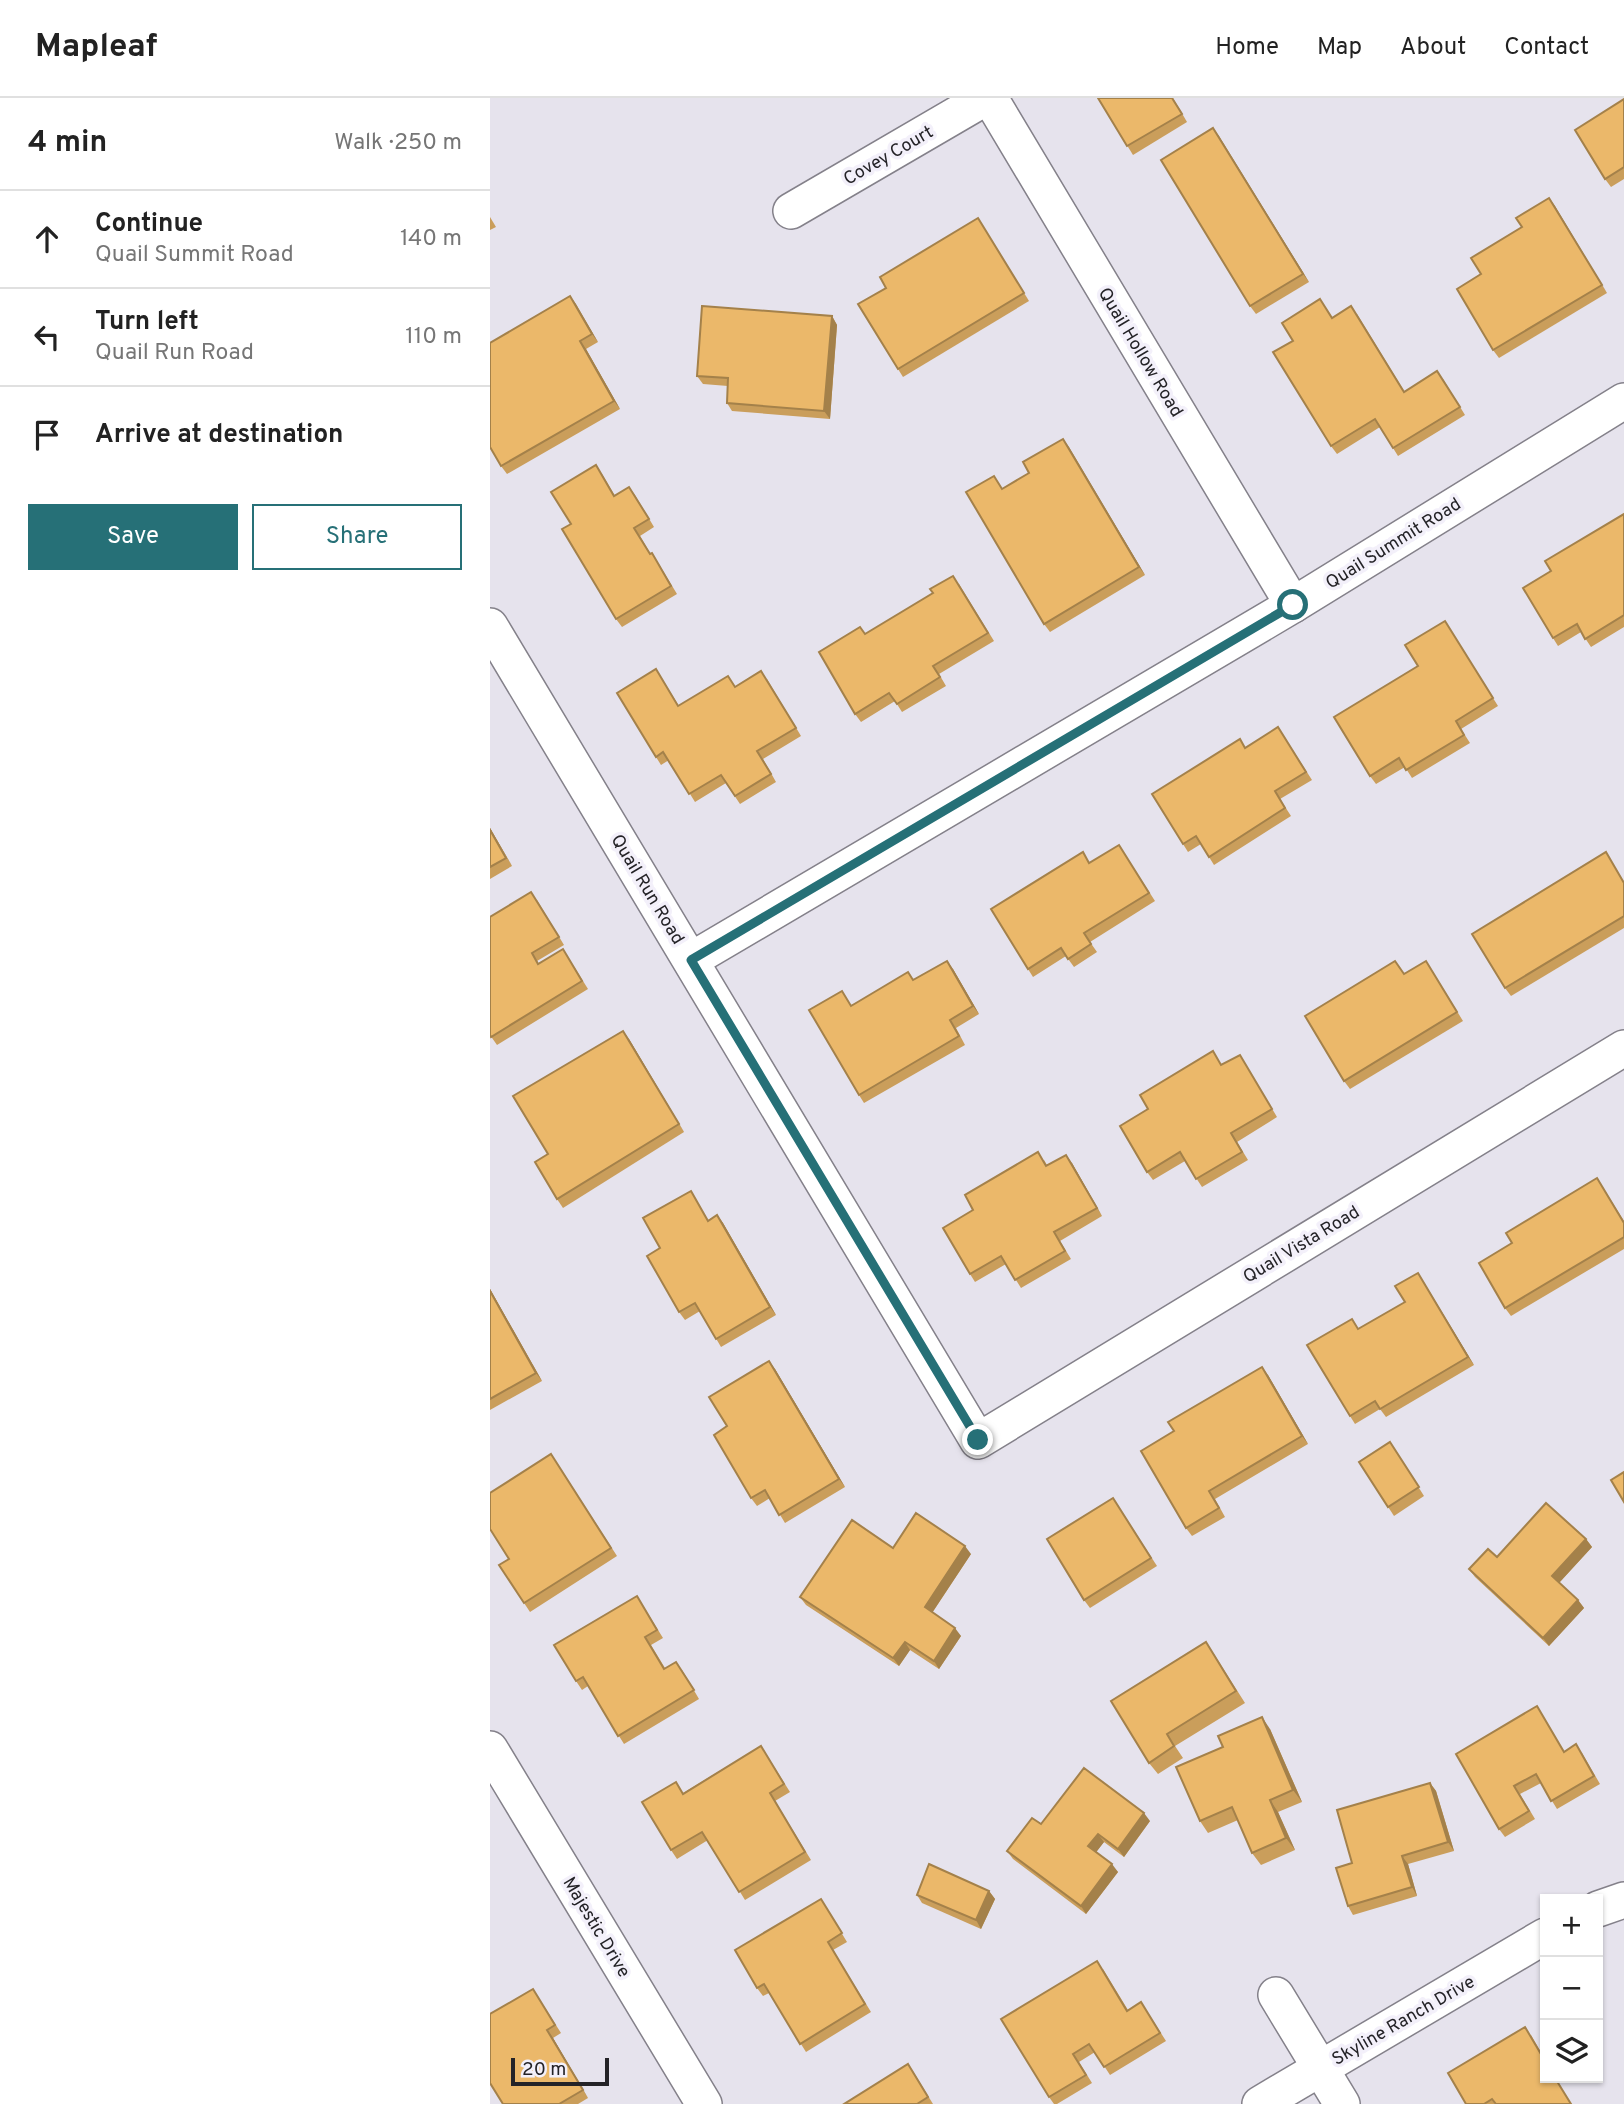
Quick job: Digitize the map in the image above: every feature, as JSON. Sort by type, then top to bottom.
[{"type":"street","name":"Covey Court","points":[[791,211],[988,98]]},
{"type":"street","name":"Quail Hollow Road","points":[[988,98],[1293,605]]},
{"type":"street","name":"Quail Summit Road","points":[[691,960],[1293,605],[1624,401]]},
{"type":"street","name":"Quail Run Road","points":[[490,626],[978,1440]]},
{"type":"street","name":"Quail Vista Road","points":[[978,1440],[1624,1048]]},
{"type":"street","name":"Majestic Drive","points":[[490,1749],[704,2104]]},
{"type":"street","points":[[1603,1907],[1624,1900]]},
{"type":"street","name":"Skyline Ranch Drive","points":[[1260,2104],[1540,1939]]},
{"type":"street","points":[[1276,1995],[1342,2104]]},
{"type":"building","points":[[1098,98],[1172,98],[1182,114],[1127,146]]},
{"type":"building","points":[[1624,99],[1624,167],[1605,179],[1575,130]]},
{"type":"building","points":[[1213,128],[1303,274],[1250,306],[1161,160]]},
{"type":"building","points":[[1549,198],[1602,285],[1493,350],[1457,289],[1481,274],[1471,258],[1522,227],[1516,218]]},
{"type":"building","points":[[978,218],[1024,293],[898,369],[858,304],[886,288],[880,277]]},
{"type":"building","points":[[570,296],[592,334],[580,341],[614,401],[501,466],[490,447],[490,343]]},
{"type":"building","points":[[1320,299],[1332,318],[1351,306],[1404,392],[1437,371],[1460,407],[1393,448],[1375,419],[1331,446],[1273,352],[1293,341],[1282,323]]},
{"type":"building","points":[[702,306],[832,316],[824,411],[727,403],[728,378],[697,376]]},
{"type":"building","points":[[1063,439],[1139,567],[1044,624],[966,492],[994,476],[1002,489],[1029,473],[1023,462]]},
{"type":"building","points":[[596,465],[614,496],[629,487],[649,519],[634,528],[671,586],[616,619],[562,529],[571,524],[551,492]]},
{"type":"building","points":[[1624,514],[1624,615],[1585,639],[1577,624],[1553,638],[1523,588],[1551,571],[1545,561]]},
{"type":"building","points":[[953,576],[988,633],[933,666],[940,677],[897,704],[889,693],[855,714],[819,652],[860,627],[865,634],[933,593],[930,589]]},
{"type":"building","points":[[1445,621],[1493,698],[1456,721],[1464,735],[1406,770],[1399,758],[1370,776],[1334,717],[1418,666],[1405,645]]},
{"type":"building","points":[[656,669],[678,706],[728,676],[735,687],[761,671],[796,728],[757,751],[771,774],[735,796],[721,775],[689,794],[663,752],[656,757],[617,693]]},
{"type":"building","points":[[1278,727],[1306,772],[1275,791],[1285,808],[1209,857],[1196,836],[1183,844],[1152,794],[1240,739],[1245,748]]},
{"type":"building","points":[[490,830],[506,858],[490,867]]},
{"type":"building","points":[[1119,845],[1149,893],[1084,933],[1091,944],[1068,959],[1061,948],[1028,969],[991,909],[1083,852],[1089,863]]},
{"type":"building","points":[[1606,852],[1624,883],[1624,916],[1505,988],[1472,934]]},
{"type":"building","points":[[531,892],[559,937],[532,953],[538,964],[563,949],[582,981],[491,1037],[490,917]]},
{"type":"building","points":[[947,961],[973,1006],[950,1020],[959,1036],[859,1095],[809,1010],[842,991],[851,1006],[908,972],[913,980]]},
{"type":"building","points":[[1395,961],[1404,974],[1426,961],[1457,1012],[1344,1081],[1305,1016]]},
{"type":"building","points":[[623,1031],[679,1124],[557,1199],[535,1162],[548,1154],[513,1096]]},
{"type":"building","points":[[1213,1051],[1221,1065],[1240,1055],[1272,1109],[1231,1133],[1242,1152],[1196,1179],[1180,1152],[1147,1172],[1120,1126],[1148,1109],[1140,1095]]},
{"type":"building","points":[[1038,1152],[1046,1166],[1066,1155],[1097,1208],[1054,1232],[1065,1251],[1015,1280],[1001,1256],[970,1274],[943,1228],[973,1210],[965,1195]]},
{"type":"building","points":[[1597,1178],[1624,1223],[1624,1237],[1505,1308],[1479,1263],[1512,1243],[1506,1233]]},
{"type":"building","points":[[691,1191],[708,1221],[717,1215],[770,1307],[716,1339],[695,1303],[679,1312],[647,1256],[660,1248],[643,1218]]},
{"type":"building","points":[[1418,1273],[1468,1357],[1380,1409],[1375,1401],[1350,1416],[1307,1345],[1352,1319],[1358,1329],[1405,1302],[1395,1286]]},
{"type":"building","points":[[490,1291],[536,1373],[490,1399]]},
{"type":"building","points":[[769,1361],[839,1479],[779,1515],[765,1490],[751,1498],[714,1435],[727,1426],[709,1397]]},
{"type":"building","points":[[1262,1367],[1302,1436],[1209,1491],[1219,1508],[1186,1528],[1141,1451],[1174,1431],[1168,1422]]},
{"type":"building","points":[[1390,1442],[1419,1487],[1388,1507],[1359,1462]]},
{"type":"building","points":[[551,1454],[611,1548],[524,1603],[499,1565],[509,1559],[490,1529],[490,1493]]},
{"type":"building","points":[[1624,1472],[1624,1502],[1611,1480]]},
{"type":"building","points":[[1113,1498],[1151,1558],[1084,1600],[1047,1539]]},
{"type":"building","points":[[1546,1503],[1586,1539],[1552,1576],[1578,1600],[1543,1638],[1469,1569],[1488,1549],[1497,1557]]},
{"type":"building","points":[[916,1513],[965,1546],[925,1607],[955,1628],[934,1661],[905,1642],[893,1658],[800,1597],[852,1520],[893,1548]]},
{"type":"building","points":[[637,1596],[657,1630],[645,1637],[664,1669],[676,1662],[694,1690],[618,1736],[583,1677],[576,1681],[554,1645]]},
{"type":"building","points":[[1206,1642],[1236,1691],[1167,1734],[1174,1746],[1149,1763],[1111,1701]]},
{"type":"building","points":[[1537,1706],[1564,1752],[1576,1744],[1594,1776],[1551,1801],[1536,1774],[1514,1786],[1529,1811],[1499,1829],[1456,1754]]},
{"type":"building","points":[[1262,1717],[1293,1790],[1270,1800],[1286,1838],[1252,1853],[1232,1807],[1200,1821],[1176,1767],[1223,1747],[1218,1736]]},
{"type":"building","points":[[761,1746],[784,1784],[770,1793],[805,1852],[739,1892],[702,1832],[671,1850],[642,1802],[676,1782],[683,1794]]},
{"type":"building","points":[[1084,1768],[1144,1813],[1118,1849],[1098,1834],[1088,1846],[1112,1864],[1081,1906],[1007,1851],[1032,1818],[1041,1824]]},
{"type":"building","points":[[1430,1783],[1448,1842],[1402,1856],[1412,1887],[1348,1906],[1336,1868],[1352,1863],[1337,1810]]},
{"type":"building","points":[[929,1864],[989,1891],[976,1920],[917,1895]]},
{"type":"building","points":[[821,1899],[842,1933],[828,1942],[865,2004],[800,2044],[764,1984],[757,1988],[735,1950]]},
{"type":"building","points":[[1097,1961],[1127,2011],[1141,2002],[1160,2033],[1104,2067],[1089,2044],[1073,2054],[1086,2075],[1049,2097],[1001,2019]]},
{"type":"building","points":[[533,1989],[555,2025],[547,2030],[583,2090],[559,2104],[503,2104],[490,2083],[490,2014]]},
{"type":"building","points":[[1525,2027],[1540,2052],[1540,2083],[1558,2083],[1571,2104],[1496,2104],[1492,2099],[1484,2104],[1466,2104],[1448,2073]]},
{"type":"building","points":[[908,2064],[928,2097],[917,2104],[844,2104]]},
{"type":"route","points":[[978,1440],[691,960],[1293,605]]}]
